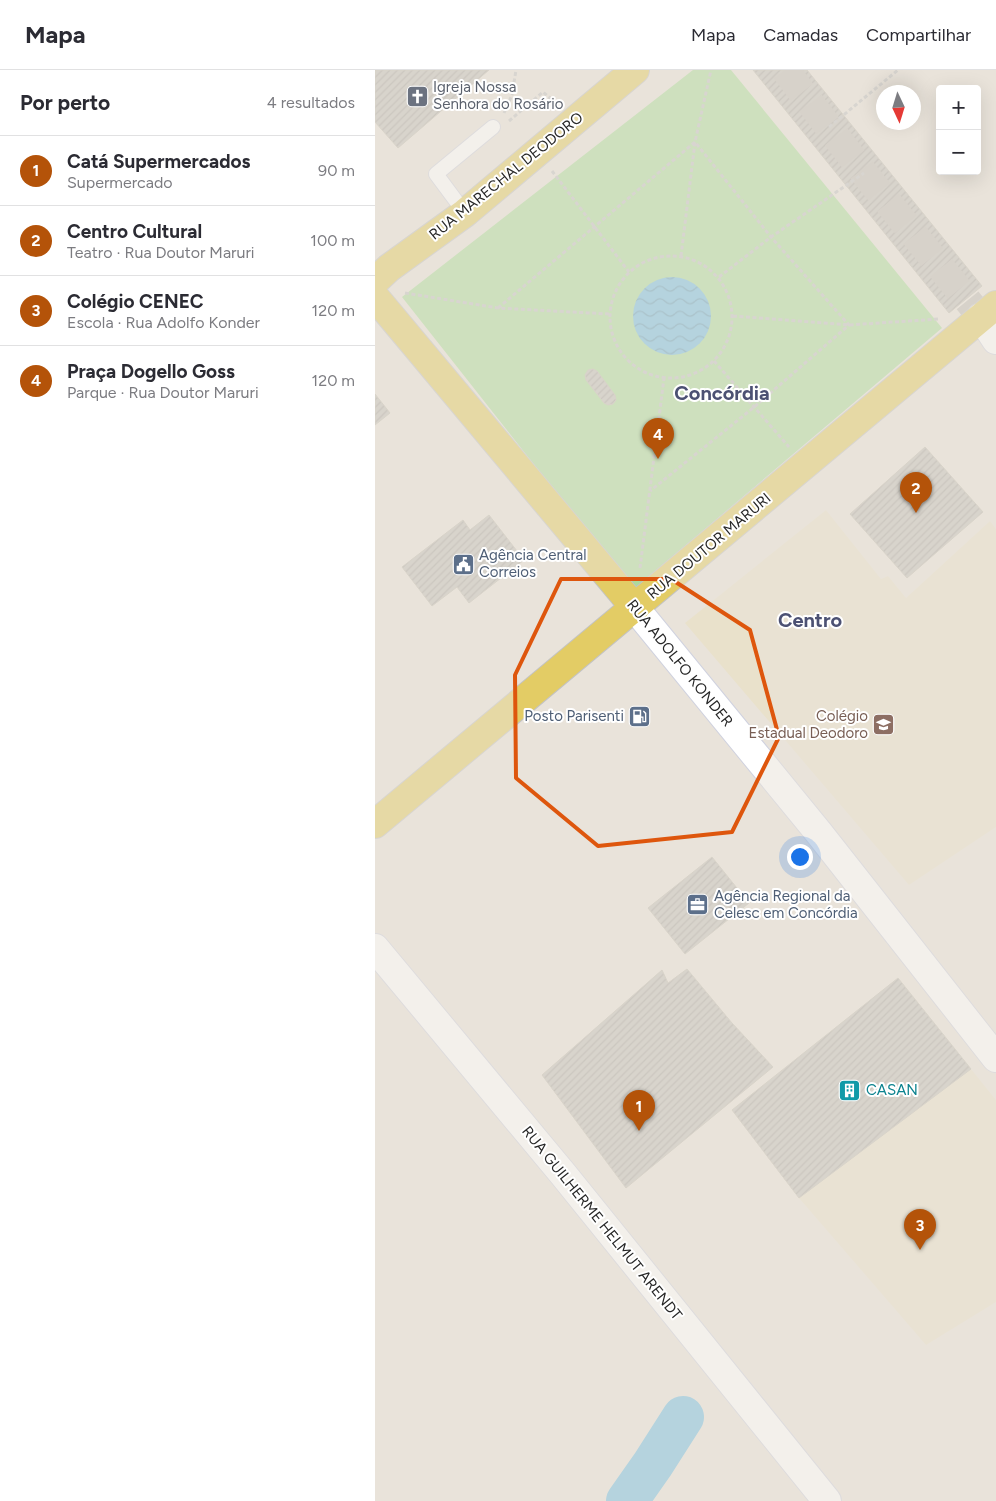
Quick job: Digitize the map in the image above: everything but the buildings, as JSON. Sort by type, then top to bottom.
[{"type":"main road","name":"RUA MARECHAL DEODORO","points":[[375,280],[465,213],[635,70]]},
{"type":"main road","name":"RUA ADOLFO KONDER","points":[[375,297],[635,608]]},
{"type":"main road","name":"RUA DOUTOR MARURI","points":[[375,824],[806,464],[991,313]]},
{"type":"street","points":[[991,313],[996,340]]},
{"type":"street","name":"RUA ADOLFO KONDER","points":[[635,608],[819,833],[996,1058]]},
{"type":"street","name":"RUA GUILHERME HELMUT ARENDT","points":[[375,948],[563,1174],[827,1501]]},
{"type":"lane","points":[[465,213],[436,174],[493,127]]},
{"type":"path","points":[[493,127],[504,112],[512,95],[516,70]]},
{"type":"path","points":[[681,256],[695,142],[711,70]]},
{"type":"path","points":[[829,127],[898,70]]},
{"type":"path","points":[[493,127],[510,120],[543,92],[575,119]]},
{"type":"path","points":[[498,308],[695,142]]},
{"type":"path","points":[[695,142],[771,237],[849,325]]},
{"type":"path","points":[[538,152],[629,272]]},
{"type":"path","points":[[719,278],[771,237],[864,172]]},
{"type":"path","points":[[667,255],[681,256],[695,260],[708,267],[719,278],[731,302],[733,316],[731,333],[724,348],[713,361],[699,372],[682,377],[664,378],[646,373],[630,363],[619,349],[611,332],[609,314],[612,299],[619,284],[640,263],[667,255]]},
{"type":"path","points":[[403,293],[498,308],[609,314]]},
{"type":"path","points":[[733,316],[849,325],[944,319]]},
{"type":"path","points":[[650,492],[753,408],[849,325]]},
{"type":"path","points":[[713,361],[753,408],[806,464]]},
{"type":"path","points":[[640,569],[664,378]]},
{"type":"highlighted area","points":[[561,579],[671,579],[750,630],[779,737],[732,832],[598,846],[516,778],[515,675]]},
{"type":"shaded area","name":"Colégio Estadual Deodoro","points":[[826,510],[881,579],[888,576],[906,598],[990,521],[996,529],[996,827],[909,885],[685,623]]},
{"type":"shaded area","points":[[971,1069],[996,1100],[996,1302],[926,1345],[799,1198]]},
{"type":"green space","points":[[693,70],[731,70],[942,328],[633,590],[402,297]]},
{"type":"water","points":[[672,277],[687,280],[699,289],[708,301],[711,316],[708,331],[699,343],[687,352],[672,355],[657,352],[645,343],[636,331],[633,316],[636,301],[645,289],[657,280]]},
{"type":"waterway","points":[[627,1501],[683,1417]]},
{"type":"tunnel","points":[[785,70],[864,173],[981,317]]},
{"type":"place","name":"Igreja Nossa Senhora do Rosário","points":[[417,96]]},
{"type":"place","name":"Praça Dogello Goss","points":[[658,459]]},
{"type":"place","name":"Centro Cultural","points":[[916,513]]},
{"type":"place","name":"Agência Central Correios","points":[[463,564]]},
{"type":"place","name":"Posto Parisenti","points":[[640,716]]},
{"type":"place","name":"Colégio Estadual Deodoro","points":[[884,725]]},
{"type":"place","name":"Agência Regional da Celesc em Concórdia","points":[[698,905]]},
{"type":"place","name":"CASAN","points":[[850,1090]]},
{"type":"place","name":"Catá Supermercados","points":[[639,1131]]},
{"type":"place","name":"Colégio CENEC","points":[[920,1250]]},
{"type":"district","name":"Concórdia","points":[[722,393]]},
{"type":"district","name":"Centro","points":[[810,620]]}]
